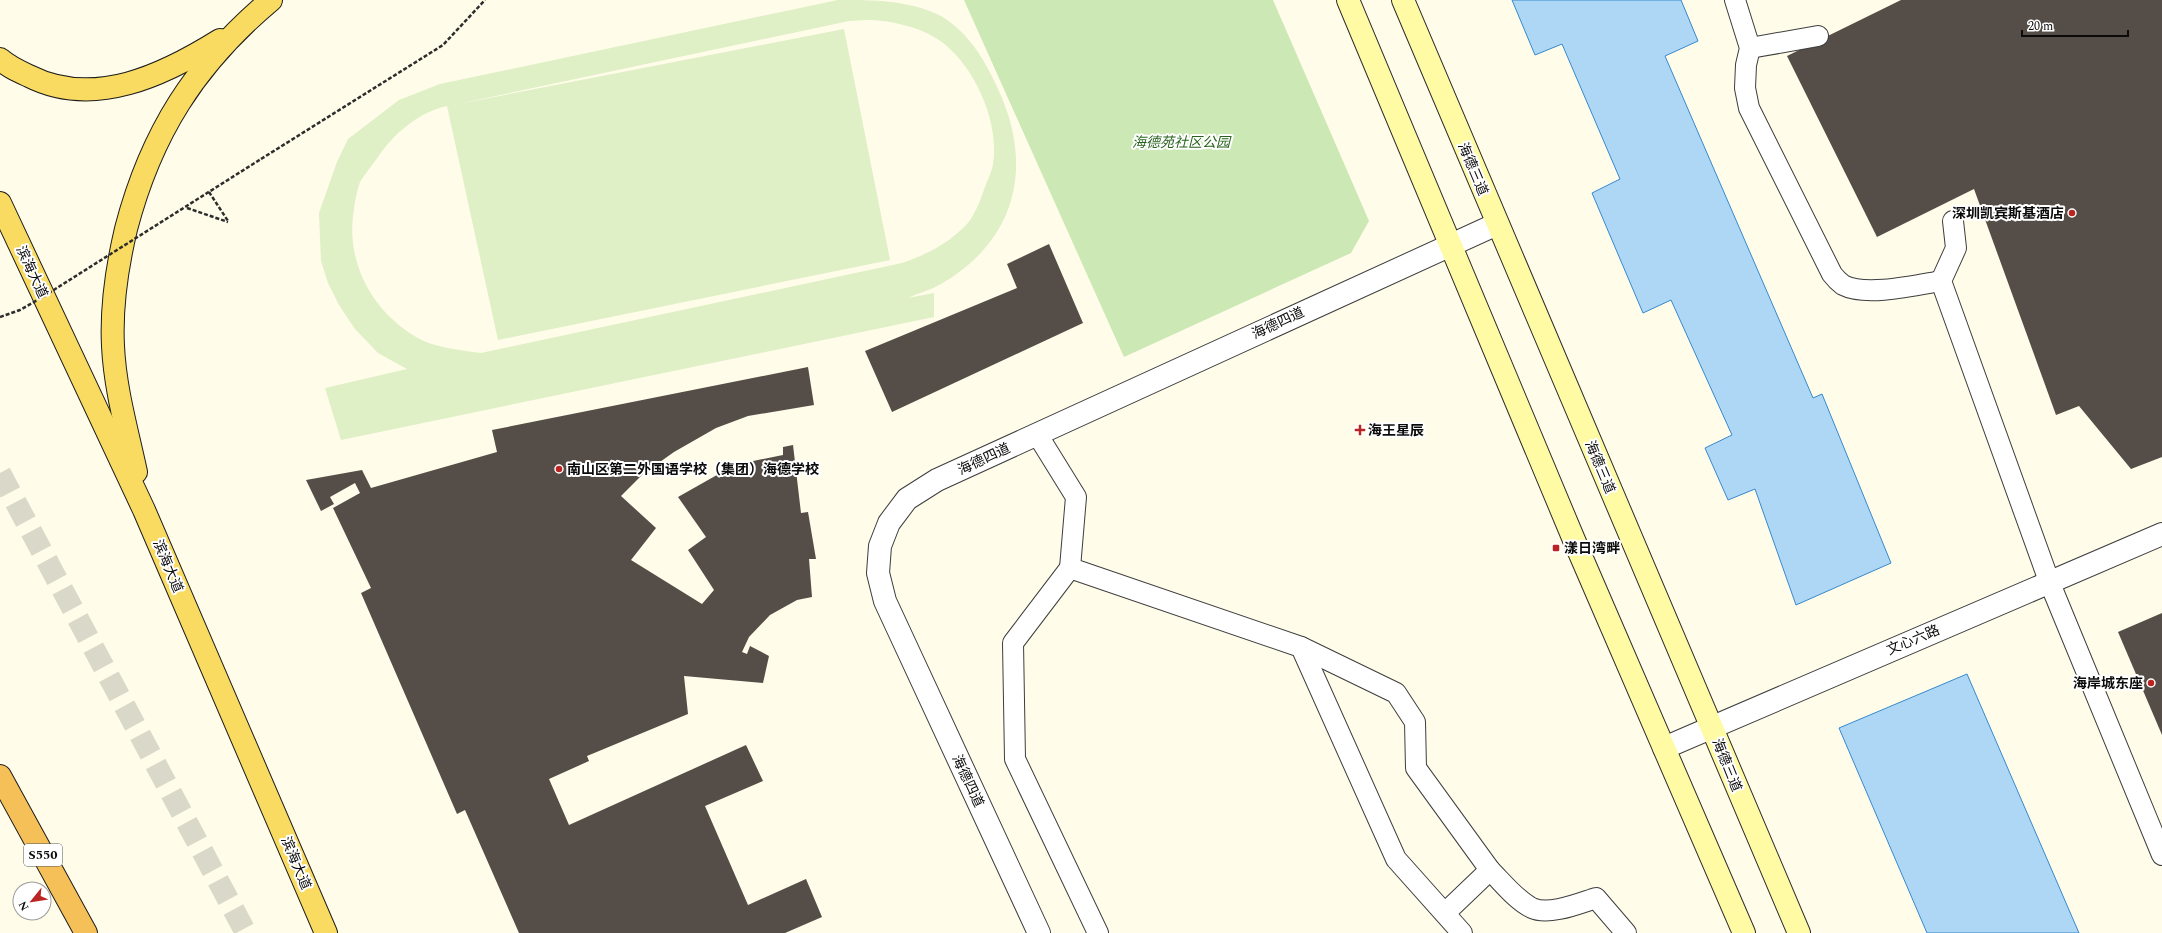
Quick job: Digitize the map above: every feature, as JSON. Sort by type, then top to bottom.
[{"type":"highway","name":"S550","points":[[0,776],[86,933]]},
{"type":"main road","points":[[144,510],[118,388],[113,346],[114,302],[121,251],[135,198],[148,162],[171,115],[212,57],[240,27],[271,0]]},
{"type":"main road","points":[[1348,0],[1450,245],[1744,933]]},
{"type":"main road","name":"海德三道","points":[[1402,0],[1799,933]]},
{"type":"main road","points":[[0,59],[8,66],[36,80],[62,88],[93,90],[115,87],[146,78],[180,63],[240,27]]},
{"type":"main road","name":"滨海大道","points":[[0,203],[144,510],[322,924],[331,933]]},
{"type":"street","name":"海德四道","points":[[1039,933],[885,601],[878,573],[880,546],[889,523],[906,499],[937,480],[1497,224]]},
{"type":"street","name":"文心六路","points":[[1664,748],[2049,581],[2162,534]]},
{"type":"lane","points":[[1735,0],[1750,48],[1746,65],[1746,88],[1749,108],[1832,274],[1844,285],[1864,289],[1882,290],[1941,281]]},
{"type":"lane","points":[[1750,48],[1818,36]]},
{"type":"lane","points":[[1954,221],[1956,248],[1941,281],[2049,581],[2162,855]]},
{"type":"lane","points":[[1037,434],[1076,498],[1070,568],[1013,643],[1015,759],[1098,933]]},
{"type":"lane","points":[[1070,568],[1301,647],[1396,693],[1415,722],[1416,768],[1490,870],[1522,901],[1534,909],[1555,910],[1596,898],[1626,933]]},
{"type":"lane","points":[[1301,647],[1396,858],[1462,933]]},
{"type":"lane","points":[[1445,914],[1490,870]]},
{"type":"path","points":[[0,317],[20,310],[41,298],[443,45],[485,0]]},
{"type":"path","points":[[188,208],[228,222],[209,192]]},
{"type":"green space","points":[[838,0],[864,0],[904,4],[929,11],[941,16],[951,23],[968,39],[988,68],[1009,118],[1015,146],[1016,173],[1012,199],[1002,223],[987,246],[967,266],[941,284],[908,298],[934,293],[934,317],[341,440],[325,388],[407,369],[378,353],[355,329],[339,305],[328,283],[321,261],[319,213],[337,162],[348,139],[399,100],[440,84]],"holes":[[[876,20],[904,25],[923,31],[939,40],[952,50],[963,64],[982,95],[992,130],[994,148],[991,172],[974,214],[968,223],[950,239],[927,253],[902,263],[481,353],[439,346],[416,337],[400,326],[386,313],[374,298],[365,282],[358,265],[352,228],[355,203],[360,182],[384,148],[399,132],[427,113],[447,106],[498,340],[890,260],[844,29],[453,105],[849,21]]]},
{"type":"green space","name":"海德苑社区公园","points":[[964,0],[1273,0],[1369,221],[1351,253],[1124,357]]},
{"type":"water","points":[[1512,0],[1681,0],[1698,41],[1665,56],[1813,398],[1822,394],[1891,563],[1796,605],[1755,489],[1728,500],[1705,448],[1732,435],[1671,300],[1643,313],[1592,193],[1620,179],[1562,44],[1535,55]]},
{"type":"water","points":[[1967,674],[2079,933],[1927,933],[1839,728]]},
{"type":"building","name":"深圳凯宾斯基酒店","points":[[1901,0],[2162,0],[2162,457],[2131,469],[2079,406],[2056,415],[1974,189],[1877,237],[1787,56]]},
{"type":"building","points":[[1049,244],[1083,323],[892,412],[865,351],[1017,288],[1007,264]]},
{"type":"building","points":[[808,367],[814,405],[748,416],[716,428],[674,452],[643,474],[621,496],[656,528],[631,560],[702,604],[714,590],[688,550],[706,537],[678,497],[724,471],[753,461],[783,455],[783,447],[793,445],[801,513],[808,512],[816,559],[809,559],[812,597],[797,600],[770,615],[749,637],[742,652],[747,654],[750,646],[769,656],[763,683],[684,676],[688,714],[587,756],[589,761],[549,779],[569,825],[746,745],[763,781],[705,806],[748,905],[806,879],[822,917],[785,933],[519,933],[465,810],[457,814],[361,593],[371,588],[333,508],[360,493],[355,483],[330,497],[334,504],[321,511],[306,480],[362,470],[371,488],[497,452],[492,430]]},
{"type":"building","name":"海岸城东座","points":[[2162,613],[2162,735],[2118,632]]},
{"type":"tunnel","points":[[0,473],[246,933]]},
{"type":"place","name":"深圳凯宾斯基酒店","points":[[2072,213]]},
{"type":"place","name":"海王星辰","points":[[1360,430]]},
{"type":"place","name":"南山区第二外国语学校（集团）海德学校","points":[[559,469]]},
{"type":"place","name":"漾日湾畔","points":[[1556,548]]},
{"type":"place","name":"海岸城东座","points":[[2151,683]]}]
